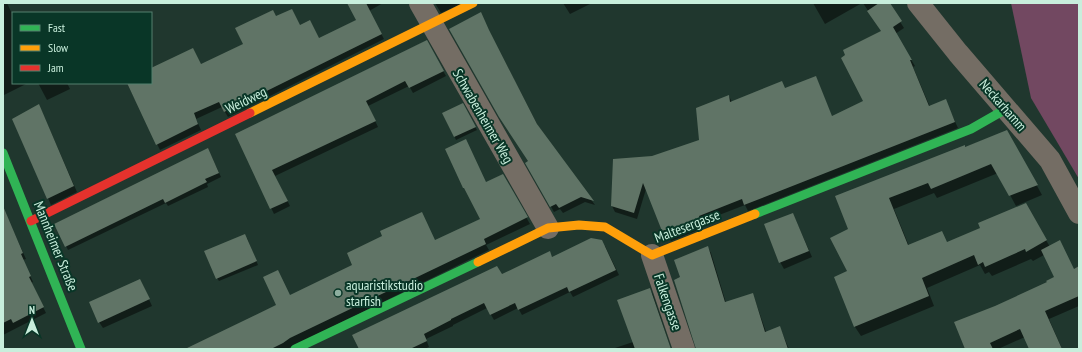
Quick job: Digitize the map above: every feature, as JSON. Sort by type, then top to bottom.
[{"type":"street","name":"Schwabenheimer Weg","points":[[420,3],[431,25],[548,228]]},
{"type":"street","name":"Weidweg","points":[[31,221],[473,3]]},
{"type":"street","name":"Neckarhamm","points":[[918,3],[958,54],[1050,160],[1079,213]]},
{"type":"street","name":"Maltesergasse","points":[[294,349],[548,228],[579,225],[605,227],[652,255],[971,129],[1006,109]]},
{"type":"street","name":"Mannheimer Straße","points":[[3,153],[81,349]]},
{"type":"street","name":"Falkengasse","points":[[652,255],[684,349]]},
{"type":"shaded area","points":[[1011,3],[1079,3],[1079,179],[1031,98]]},
{"type":"building","points":[[347,3],[366,3],[382,34],[224,112],[219,102],[194,113],[198,124],[156,145],[127,84],[152,84],[152,68],[193,48],[201,64],[243,44],[235,28],[273,10],[276,16],[292,9],[300,25],[310,20],[319,38],[356,20]]},
{"type":"building","points":[[879,3],[890,3],[902,21],[893,27],[912,60],[910,60],[929,106],[946,99],[955,122],[744,205],[742,199],[699,216],[701,222],[667,236],[665,230],[662,231],[643,183],[634,213],[611,206],[613,159],[652,156],[699,140],[696,108],[729,95],[730,102],[782,81],[785,88],[816,76],[832,116],[863,101],[841,58],[845,55],[843,50],[881,31],[867,11]]},
{"type":"building","points":[[481,12],[537,124],[594,201],[581,197],[559,208],[556,204],[550,207],[525,163],[528,161],[499,117],[449,29]]},
{"type":"building","points":[[427,40],[444,71],[409,88],[405,81],[366,101],[376,121],[272,170],[288,201],[270,209],[235,134]]},
{"type":"building","points":[[463,103],[476,127],[454,137],[442,113]]},
{"type":"building","points":[[39,104],[74,186],[47,199],[12,119]]},
{"type":"building","points":[[1007,130],[1038,185],[1009,196],[991,164],[931,189],[928,183],[889,198],[908,245],[942,231],[947,242],[980,228],[978,223],[1026,203],[1047,240],[1026,252],[1025,249],[985,267],[983,262],[978,265],[974,255],[922,278],[929,296],[854,327],[834,277],[847,271],[830,238],[848,229],[835,196]]},
{"type":"building","points":[[466,139],[486,182],[503,174],[528,217],[484,239],[486,244],[290,338],[271,349],[185,349],[276,305],[263,277],[278,270],[290,295],[352,265],[347,253],[382,236],[380,231],[422,212],[435,240],[480,219],[463,188],[445,149]]},
{"type":"building","points":[[208,148],[219,173],[205,179],[207,182],[165,203],[163,199],[65,247],[54,224]]},
{"type":"building","points":[[3,206],[23,253],[21,254],[31,276],[29,277],[44,307],[13,323],[11,319],[3,323]]},
{"type":"building","points":[[793,213],[809,251],[779,263],[764,224]]},
{"type":"building","points":[[245,234],[257,261],[216,279],[204,251]]},
{"type":"building","points":[[591,238],[602,240],[616,270],[569,292],[567,287],[518,310],[515,303],[490,315],[484,303],[424,334],[427,341],[410,349],[359,349],[352,335],[497,266],[502,274],[550,251],[552,257]]},
{"type":"building","points":[[1060,240],[1074,269],[1079,266],[1079,296],[1045,311],[1062,349],[1029,349],[1020,329],[990,343],[993,349],[965,349],[954,322],[995,306],[1047,282],[1046,281],[1054,277],[1041,250]]},
{"type":"building","points":[[708,246],[725,302],[753,293],[765,332],[780,326],[788,349],[696,349],[674,280],[680,277],[674,260]]},
{"type":"building","points":[[140,279],[150,299],[98,323],[89,302]]},
{"type":"building","points":[[650,288],[671,349],[635,349],[617,300]]},
{"type":"traffic: fast","points":[[755,214],[971,129],[1006,109]]},
{"type":"traffic: fast","points":[[3,153],[81,349]]},
{"type":"traffic: fast","points":[[295,349],[478,262]]},
{"type":"traffic: slow","points":[[250,113],[473,3]]},
{"type":"traffic: slow","points":[[478,262],[548,228],[579,225],[605,227],[652,255],[755,214]]},
{"type":"traffic: jam","points":[[31,221],[250,113]]},
{"type":"place","name":"aquaristikstudio starfish","points":[[338,293]]}]
